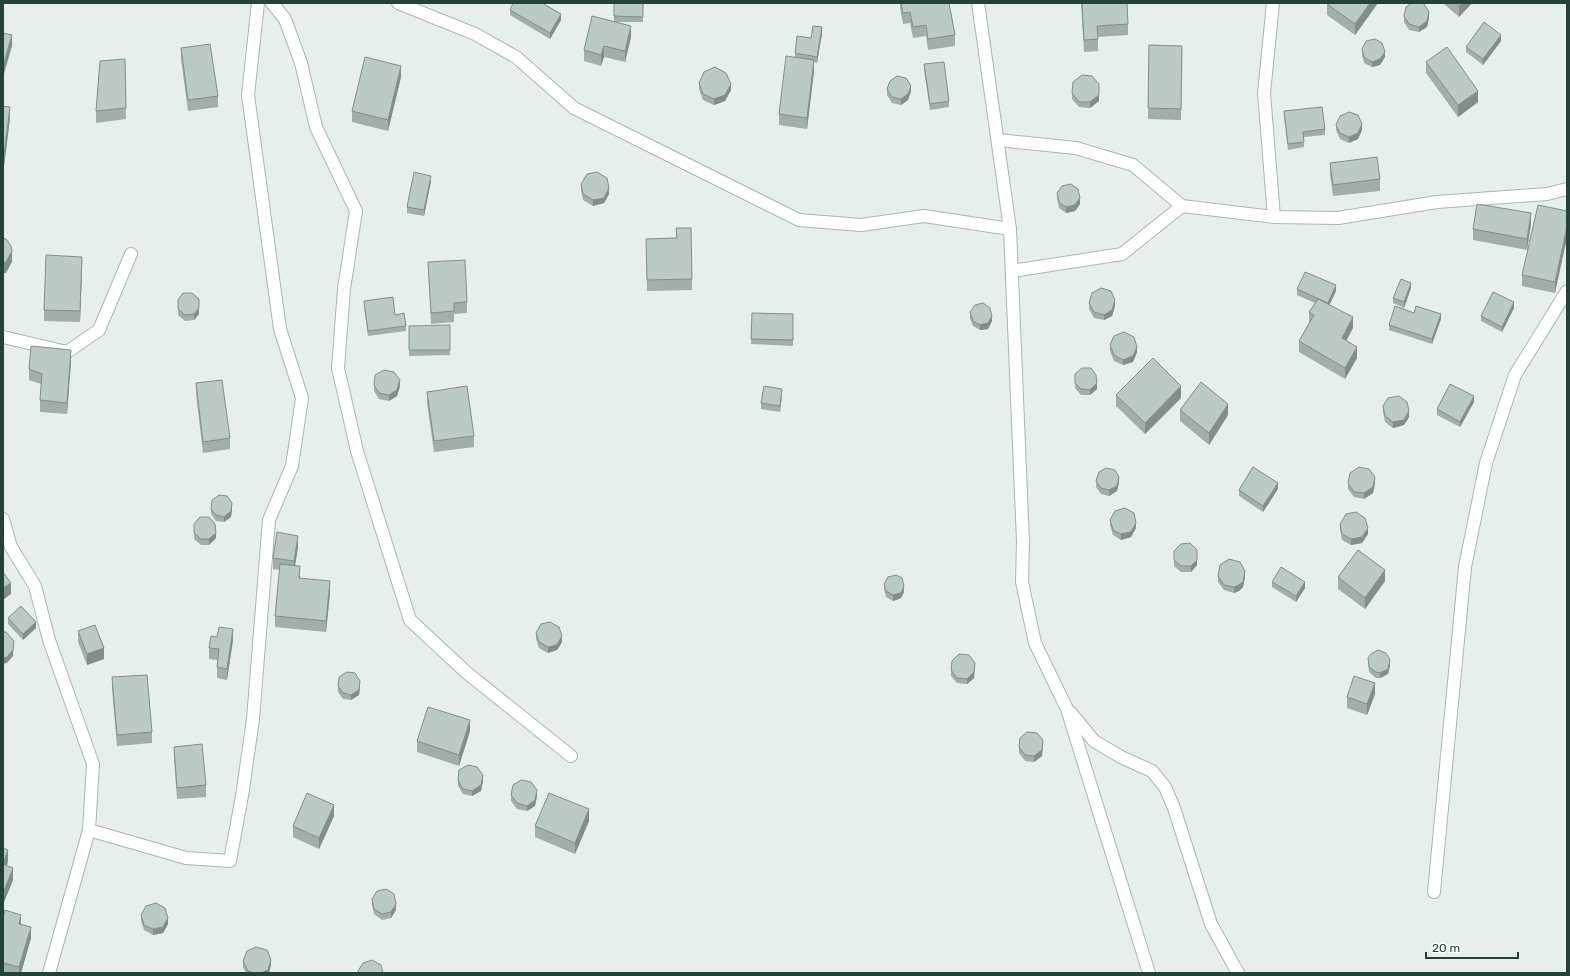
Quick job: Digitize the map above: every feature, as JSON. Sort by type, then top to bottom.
[{"type":"street","points":[[89,830],[186,858],[230,861],[242,796],[253,719],[269,520],[292,466],[302,398],[280,329],[248,95],[258,3]]},
{"type":"street","points":[[272,3],[285,19],[301,63],[316,128],[356,211],[344,289],[338,368],[357,451],[410,620],[467,673],[571,756]]},
{"type":"street","points":[[398,3],[475,34],[516,57],[574,108],[799,220],[861,225],[924,216],[1010,229]]},
{"type":"street","points":[[978,3],[1010,229],[1023,542],[1022,582],[1035,643],[1067,709],[1125,898],[1150,973]]},
{"type":"street","points":[[1273,3],[1264,93],[1274,217]]},
{"type":"street","points":[[998,140],[1076,148],[1132,165],[1182,206],[1274,217],[1338,218],[1437,202],[1547,194],[1567,189]]},
{"type":"street","points":[[1012,272],[1122,254],[1182,206]]},
{"type":"street","points":[[3,336],[67,352],[99,330],[132,254]]},
{"type":"street","points":[[1434,892],[1465,566],[1486,463],[1515,376],[1567,291]]},
{"type":"street","points":[[3,519],[12,547],[35,586],[49,640],[93,764],[89,830],[48,973]]},
{"type":"street","points":[[1067,709],[1094,741],[1121,757],[1152,771],[1165,787],[1174,808],[1211,924],[1238,973]]},
{"type":"building","points":[[513,3],[542,3],[561,14],[550,33],[510,10]]},
{"type":"building","points":[[614,3],[643,3],[643,17],[614,16]]},
{"type":"building","points":[[901,3],[949,3],[955,35],[928,39],[926,25],[913,27],[910,12],[903,13]]},
{"type":"building","points":[[1082,3],[1127,3],[1128,24],[1097,26],[1098,39],[1084,40]]},
{"type":"building","points":[[1370,3],[1355,24],[1327,4]]},
{"type":"building","points":[[1412,3],[1424,4],[1429,12],[1427,21],[1419,27],[1409,24],[1404,16],[1406,7]]},
{"type":"building","points":[[592,16],[631,26],[625,51],[604,46],[601,55],[584,50]]},
{"type":"building","points":[[1484,22],[1501,35],[1483,59],[1466,47]]},
{"type":"building","points":[[813,26],[822,27],[817,57],[795,53],[797,36],[811,38]]},
{"type":"building","points":[[3,33],[12,35],[3,66]]},
{"type":"building","points":[[1375,39],[1382,43],[1385,52],[1380,59],[1372,62],[1364,57],[1362,49],[1366,41]]},
{"type":"building","points":[[210,44],[218,96],[188,100],[181,48]]},
{"type":"building","points":[[1149,45],[1182,46],[1181,109],[1148,108]]},
{"type":"building","points":[[1447,47],[1478,91],[1458,105],[1426,62]]},
{"type":"building","points":[[786,56],[814,60],[807,118],[779,114]]},
{"type":"building","points":[[365,57],[401,66],[388,120],[352,111]]},
{"type":"building","points":[[125,59],[126,108],[96,111],[100,61]]},
{"type":"building","points":[[944,62],[949,101],[930,104],[924,64]]},
{"type":"building","points":[[715,67],[726,73],[731,84],[725,95],[714,99],[703,94],[699,83],[704,72]]},
{"type":"building","points":[[1082,75],[1092,76],[1099,84],[1099,95],[1090,102],[1079,102],[1072,93],[1073,82]]},
{"type":"building","points":[[897,76],[906,78],[911,86],[908,94],[901,99],[892,97],[887,89],[890,81]]},
{"type":"building","points":[[3,106],[10,107],[4,155],[3,154]]},
{"type":"building","points":[[1322,107],[1325,129],[1303,132],[1304,142],[1288,144],[1284,111]]},
{"type":"building","points":[[1349,112],[1358,115],[1362,124],[1358,133],[1349,137],[1340,133],[1336,125],[1340,116]]},
{"type":"building","points":[[1377,157],[1380,179],[1333,185],[1330,163]]},
{"type":"building","points":[[414,172],[431,176],[424,210],[407,207]]},
{"type":"building","points":[[597,172],[607,178],[609,188],[604,198],[593,200],[583,194],[581,184],[587,174]]},
{"type":"building","points":[[1071,184],[1078,189],[1080,198],[1075,205],[1066,207],[1059,202],[1057,193],[1062,186]]},
{"type":"building","points":[[1477,204],[1531,213],[1527,239],[1473,229]]},
{"type":"building","points":[[1538,205],[1567,211],[1567,227],[1555,282],[1522,275]]},
{"type":"building","points":[[676,228],[691,228],[692,279],[647,280],[646,239],[677,238]]},
{"type":"building","points":[[3,238],[6,239],[11,246],[12,251],[6,262],[3,262]]},
{"type":"building","points":[[46,255],[82,257],[80,311],[44,310]]},
{"type":"building","points":[[465,260],[467,302],[454,303],[454,311],[431,313],[428,262]]},
{"type":"building","points":[[1305,272],[1336,285],[1328,303],[1297,289]]},
{"type":"building","points":[[1401,279],[1411,283],[1404,302],[1393,298]]},
{"type":"building","points":[[1101,288],[1111,291],[1115,300],[1112,310],[1104,315],[1094,312],[1089,303],[1092,293]]},
{"type":"building","points":[[1493,292],[1514,302],[1502,327],[1481,316]]},
{"type":"building","points":[[183,293],[192,293],[199,299],[199,308],[194,314],[185,315],[178,309],[178,300]]},
{"type":"building","points":[[393,297],[395,315],[404,313],[406,326],[368,331],[364,301]]},
{"type":"building","points":[[1318,299],[1353,317],[1342,338],[1357,347],[1345,368],[1299,341],[1314,315],[1309,312]]},
{"type":"building","points":[[983,303],[990,308],[992,316],[988,323],[980,325],[973,321],[970,312],[975,305]]},
{"type":"building","points":[[1395,306],[1414,313],[1416,306],[1441,314],[1432,339],[1389,325]]},
{"type":"building","points":[[752,313],[793,314],[793,340],[751,339]]},
{"type":"building","points":[[450,325],[450,350],[409,350],[409,326]]},
{"type":"building","points":[[1124,332],[1134,337],[1137,347],[1133,356],[1123,360],[1114,355],[1110,345],[1114,336]]},
{"type":"building","points":[[31,346],[71,350],[67,403],[40,400],[42,374],[29,369]]},
{"type":"building","points":[[1153,358],[1181,386],[1145,423],[1116,395]]},
{"type":"building","points":[[1082,368],[1091,368],[1096,375],[1097,383],[1090,390],[1081,389],[1075,383],[1075,374]]},
{"type":"building","points":[[384,370],[394,372],[400,380],[397,390],[389,395],[379,393],[374,385],[375,375]]},
{"type":"building","points":[[222,380],[230,438],[203,442],[196,383]]},
{"type":"building","points":[[1201,382],[1228,404],[1209,433],[1180,410]]},
{"type":"building","points":[[1450,384],[1474,396],[1460,422],[1437,409]]},
{"type":"building","points":[[467,386],[474,436],[434,441],[427,392]]},
{"type":"building","points":[[764,386],[782,389],[780,406],[761,403]]},
{"type":"building","points":[[1399,396],[1407,402],[1409,411],[1404,420],[1393,422],[1385,416],[1383,406],[1388,398]]},
{"type":"building","points":[[1253,467],[1278,483],[1263,506],[1239,490]]},
{"type":"building","points":[[1359,467],[1369,469],[1375,477],[1373,487],[1364,493],[1354,492],[1348,483],[1350,473]]},
{"type":"building","points":[[1106,468],[1115,470],[1119,477],[1117,486],[1109,490],[1101,488],[1096,481],[1099,472]]},
{"type":"building","points":[[219,495],[227,496],[232,503],[231,511],[224,517],[216,515],[211,509],[212,500]]},
{"type":"building","points":[[1125,508],[1134,513],[1136,523],[1131,532],[1121,534],[1113,530],[1110,520],[1115,511]]},
{"type":"building","points":[[1356,512],[1365,518],[1368,528],[1362,537],[1351,539],[1342,534],[1340,524],[1346,514]]},
{"type":"building","points":[[200,517],[209,517],[215,524],[216,533],[209,539],[201,539],[194,533],[194,524]]},
{"type":"building","points":[[277,532],[298,536],[294,561],[273,558]]},
{"type":"building","points":[[1190,543],[1197,550],[1197,560],[1191,566],[1181,566],[1174,560],[1174,551],[1181,544]]},
{"type":"building","points":[[1358,550],[1385,570],[1365,598],[1338,577]]},
{"type":"building","points":[[1229,559],[1240,562],[1245,571],[1243,582],[1234,587],[1224,585],[1218,576],[1220,565]]},
{"type":"building","points":[[280,564],[300,566],[299,578],[330,581],[326,621],[275,616]]},
{"type":"building","points":[[1281,567],[1305,582],[1296,596],[1272,582]]},
{"type":"building","points":[[3,572],[11,583],[3,588]]},
{"type":"building","points":[[896,575],[902,578],[904,586],[901,593],[893,595],[886,591],[884,584],[888,577]]},
{"type":"building","points":[[21,606],[36,622],[23,634],[8,618]]},
{"type":"building","points":[[550,622],[559,627],[562,636],[557,645],[548,647],[539,642],[536,633],[541,624]]},
{"type":"building","points":[[95,625],[104,648],[87,654],[78,631]]},
{"type":"building","points":[[219,627],[233,629],[227,669],[217,667],[219,649],[209,648],[211,636],[217,637]]},
{"type":"building","points":[[3,632],[6,632],[14,641],[13,650],[7,657],[3,658]]},
{"type":"building","points":[[1378,650],[1386,653],[1390,660],[1388,669],[1380,673],[1369,667],[1368,658],[1371,654]]},
{"type":"building","points":[[959,654],[969,655],[975,663],[974,672],[967,679],[957,678],[951,670],[952,661]]},
{"type":"building","points":[[347,672],[355,673],[360,681],[359,690],[351,695],[343,693],[338,686],[339,677]]},
{"type":"building","points":[[147,675],[152,732],[117,735],[112,677]]},
{"type":"building","points":[[1354,676],[1375,683],[1367,704],[1347,697]]},
{"type":"building","points":[[428,707],[470,720],[459,755],[417,741]]},
{"type":"building","points":[[1027,732],[1037,733],[1043,740],[1042,750],[1034,756],[1025,755],[1019,747],[1020,738]]},
{"type":"building","points":[[202,744],[206,785],[177,788],[174,747]]},
{"type":"building","points":[[468,765],[477,767],[483,775],[481,785],[472,791],[463,789],[458,780],[459,770]]},
{"type":"building","points":[[521,780],[531,782],[537,790],[535,800],[527,806],[517,803],[511,795],[513,785]]},
{"type":"building","points":[[307,793],[334,805],[319,838],[293,826]]},
{"type":"building","points":[[549,793],[589,809],[575,843],[535,826]]},
{"type":"building","points":[[3,848],[8,850],[3,864]]},
{"type":"building","points":[[3,864],[13,868],[4,891],[3,891]]},
{"type":"building","points":[[386,889],[394,894],[396,904],[391,912],[382,914],[374,909],[372,899],[377,891]]},
{"type":"building","points":[[156,903],[165,908],[168,918],[163,927],[153,929],[144,925],[141,915],[146,906]]},
{"type":"building","points":[[5,910],[21,915],[19,924],[31,927],[19,967],[3,963],[3,918]]},
{"type":"building","points":[[256,947],[267,950],[271,960],[268,970],[261,973],[248,971],[243,961],[247,951]]},
{"type":"building","points":[[372,960],[381,965],[383,973],[359,973],[358,971],[363,963]]}]
